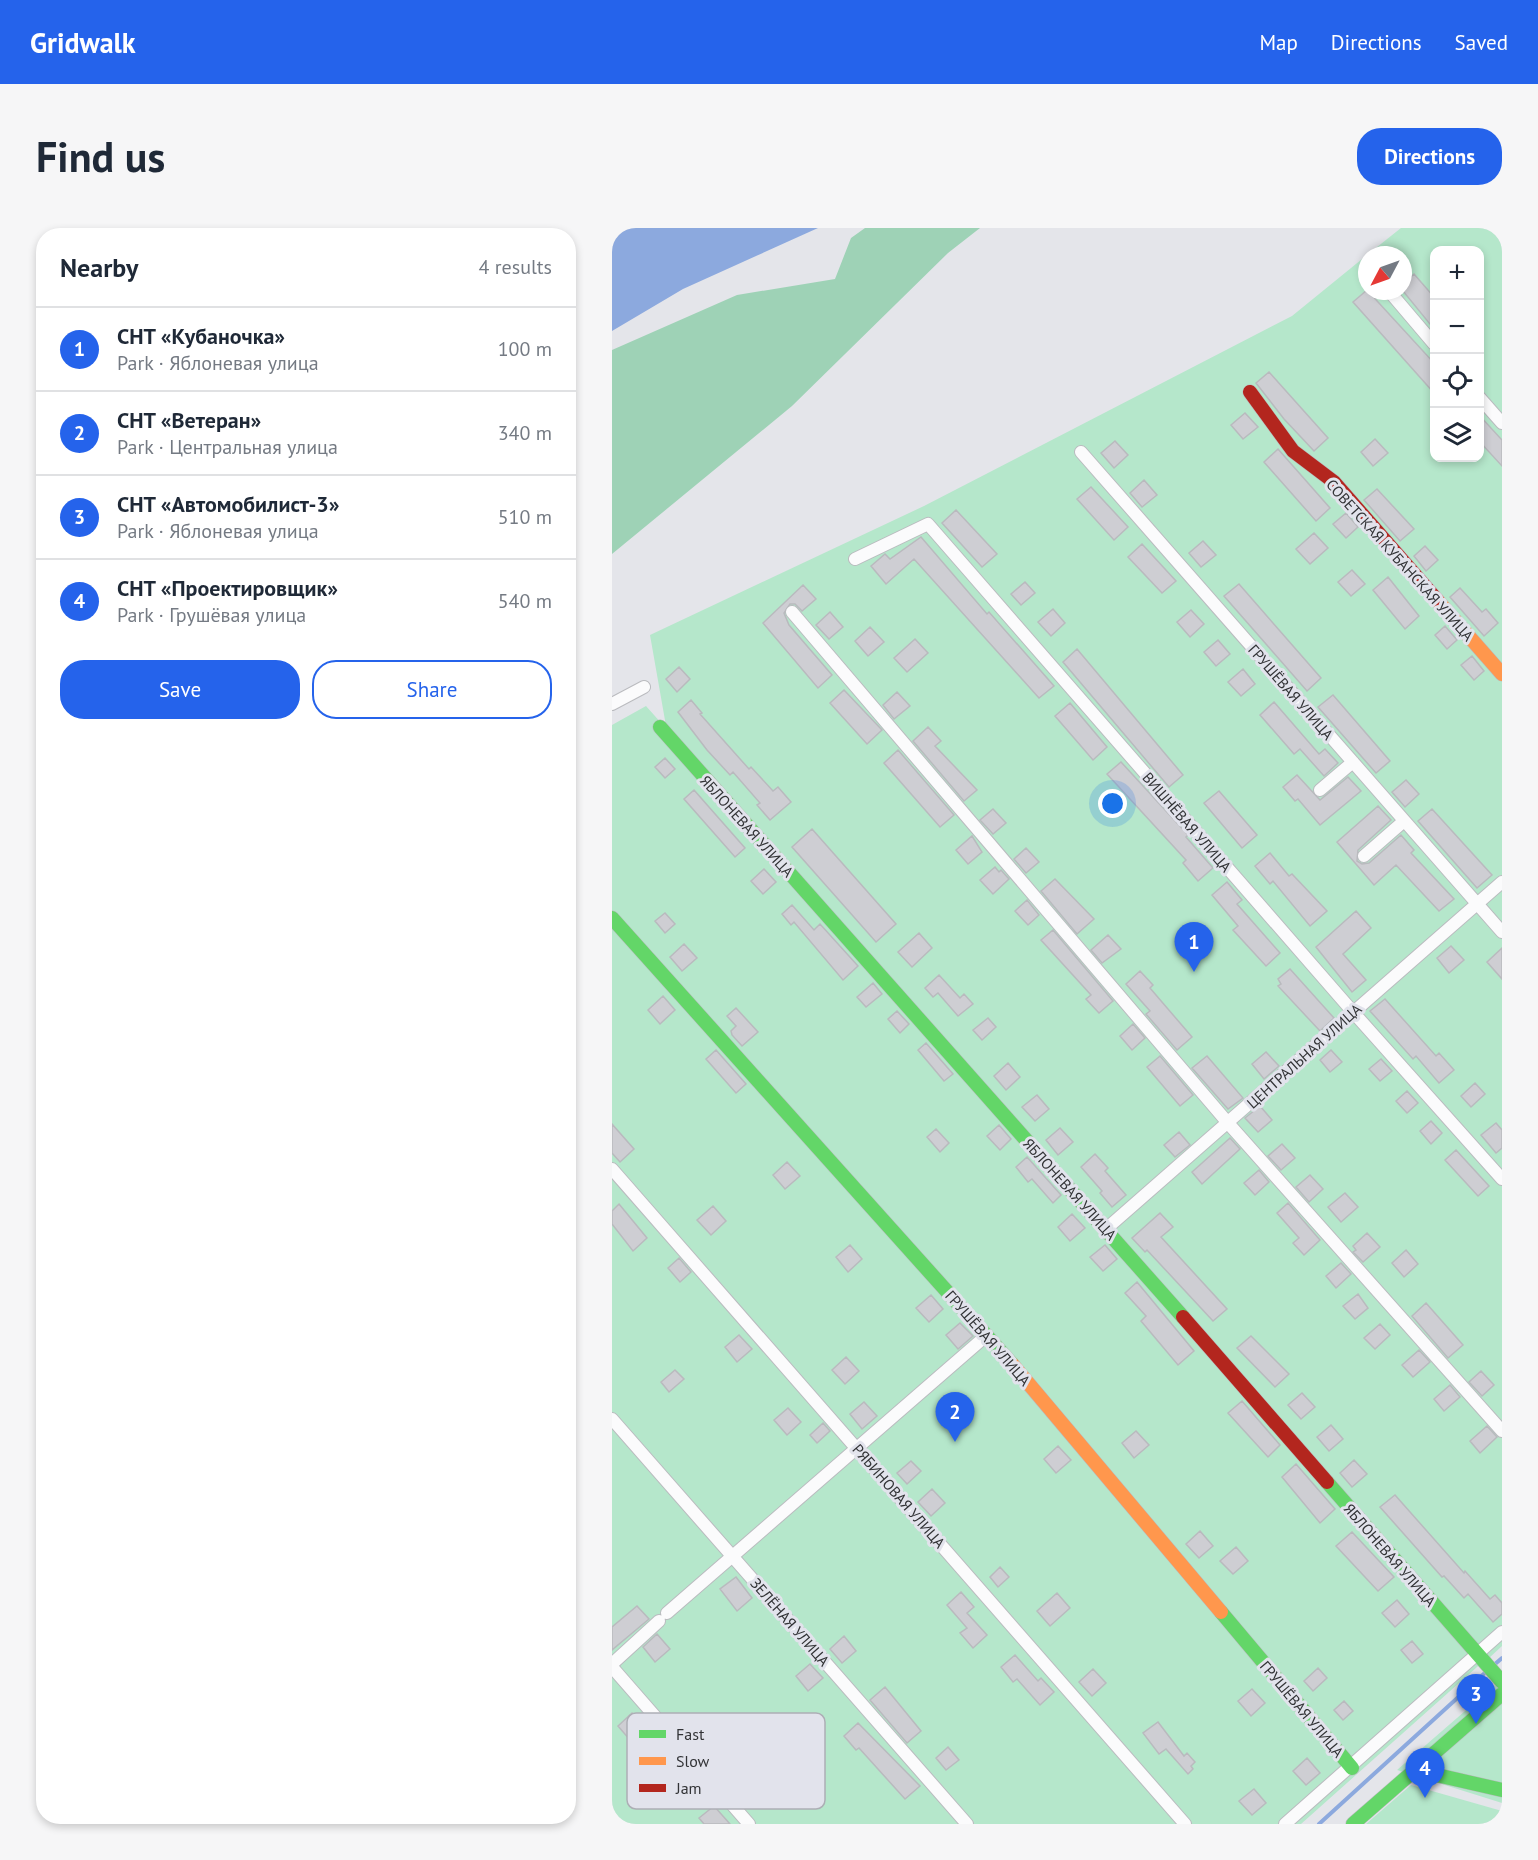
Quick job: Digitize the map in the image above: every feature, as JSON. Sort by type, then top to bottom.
[{"type":"street","points":[[1397,300],[1430,339]]},
{"type":"street","name":"СОВЕТСКАЯ КУБАНСКАЯ УЛИЦА","points":[[1250,392],[1293,451],[1334,482],[1502,674]]},
{"type":"street","points":[[1484,403],[1502,423]]},
{"type":"street","name":"ГРУШЁВАЯ УЛИЦА","points":[[1081,452],[1502,932]]},
{"type":"street","name":"ВИШНЁВАЯ УЛИЦА","points":[[855,559],[928,524],[1353,1012],[1502,1179]]},
{"type":"street","points":[[792,612],[1228,1123],[1502,1431]]},
{"type":"street","points":[[612,704],[644,687]]},
{"type":"street","name":"ЯБЛОНЕВАЯ УЛИЦА","points":[[660,727],[1106,1228],[1502,1682]]},
{"type":"street","points":[[1320,790],[1353,762]]},
{"type":"street","points":[[1364,856],[1404,821]]},
{"type":"street","name":"ЦЕНТРАЛЬНАЯ УЛИЦА","points":[[1106,1228],[1502,882]]},
{"type":"street","name":"ГРУШЁВАЯ УЛИЦА","points":[[612,918],[987,1335],[1352,1768]]},
{"type":"street","name":"РЯБИНОВАЯ УЛИЦА","points":[[612,1170],[1185,1824]]},
{"type":"street","points":[[653,1713],[612,1666],[732,1556],[987,1335]]},
{"type":"street","name":"ЗЕЛЁНАЯ УЛИЦА","points":[[612,1419],[967,1824]]},
{"type":"street","points":[[1285,1824],[1352,1768],[1502,1632]]},
{"type":"street","points":[[612,1676],[645,1713]]},
{"type":"street","points":[[1353,1824],[1502,1694]]},
{"type":"street","points":[[1415,1770],[1502,1790]]},
{"type":"street","points":[[730,1809],[743,1824]]},
{"type":"street","points":[[736,1809],[749,1824]]},
{"type":"green space","points":[[865,228],[980,228],[948,253],[792,406],[612,554],[612,350],[737,295],[835,279],[851,238]]},
{"type":"green space","points":[[1401,228],[1502,228],[1502,1646],[1488,1659],[666,726],[650,635],[924,506],[1292,316],[1358,262],[1358,300],[1412,300],[1412,246],[1378,246]]},
{"type":"green space","points":[[646,706],[1108,1225],[1486,1659],[1301,1824],[612,1824],[612,725]]},
{"type":"green space","points":[[1502,1679],[1502,1803],[1397,1770]]},
{"type":"green space","points":[[1411,1785],[1502,1811],[1502,1824],[1366,1824]]},
{"type":"water","points":[[612,228],[818,228],[683,289],[612,331]]},
{"type":"building","points":[[1414,274],[1430,292],[1430,324],[1410,300]]},
{"type":"building","points":[[1358,298],[1358,300],[1376,300],[1430,359],[1430,389],[1353,302]]},
{"type":"building","points":[[1269,372],[1328,438],[1314,451],[1284,419],[1256,383]]},
{"type":"building","points":[[1245,413],[1258,427],[1243,439],[1231,425]]},
{"type":"building","points":[[1484,420],[1502,440],[1502,466],[1484,446]]},
{"type":"building","points":[[1375,439],[1388,453],[1373,466],[1361,452]]},
{"type":"building","points":[[1115,441],[1128,455],[1114,468],[1101,453]]},
{"type":"building","points":[[1278,449],[1330,508],[1316,521],[1264,462]]},
{"type":"building","points":[[1144,480],[1157,495],[1142,507],[1130,493]]},
{"type":"building","points":[[1091,487],[1128,527],[1114,540],[1077,499]]},
{"type":"building","points":[[1377,489],[1414,529],[1400,541],[1364,500]]},
{"type":"building","points":[[956,510],[997,554],[982,567],[942,523]]},
{"type":"building","points":[[1346,513],[1358,527],[1346,538],[1333,524]]},
{"type":"building","points":[[1314,533],[1328,548],[1310,564],[1296,549]]},
{"type":"building","points":[[921,537],[987,614],[989,612],[1054,686],[1039,698],[914,559],[886,584],[871,566],[885,554],[890,559]]},
{"type":"building","points":[[1203,541],[1216,555],[1201,567],[1189,553]]},
{"type":"building","points":[[1142,544],[1176,581],[1162,593],[1128,557]]},
{"type":"building","points":[[1425,546],[1438,560],[1426,571],[1414,556]]},
{"type":"building","points":[[1352,570],[1365,584],[1351,596],[1338,582]]},
{"type":"building","points":[[1388,577],[1419,616],[1405,629],[1373,590]]},
{"type":"building","points":[[1025,582],[1035,593],[1021,605],[1011,594]]},
{"type":"building","points":[[1239,584],[1321,678],[1307,691],[1224,596]]},
{"type":"building","points":[[803,585],[816,599],[802,611],[795,604],[790,604],[784,613],[789,625],[832,675],[818,688],[763,623]]},
{"type":"building","points":[[1460,588],[1482,612],[1486,609],[1498,623],[1484,636],[1450,597]]},
{"type":"building","points":[[1053,609],[1065,623],[1051,636],[1038,622]]},
{"type":"building","points":[[1191,610],[1204,624],[1190,637],[1177,622]]},
{"type":"building","points":[[830,612],[843,627],[829,639],[816,625]]},
{"type":"building","points":[[1445,626],[1457,640],[1447,649],[1435,635]]},
{"type":"building","points":[[870,627],[884,642],[868,656],[855,641]]},
{"type":"building","points":[[915,639],[928,653],[907,672],[894,658]]},
{"type":"building","points":[[1218,640],[1230,654],[1216,666],[1204,652]]},
{"type":"building","points":[[1077,649],[1183,775],[1169,787],[1063,662]]},
{"type":"building","points":[[1472,656],[1484,671],[1474,680],[1461,665]]},
{"type":"building","points":[[679,667],[690,679],[677,692],[666,679]]},
{"type":"building","points":[[1243,669],[1255,684],[1241,696],[1228,682]]},
{"type":"building","points":[[844,690],[882,730],[867,744],[830,703]]},
{"type":"building","points":[[897,692],[910,706],[894,719],[883,705]]},
{"type":"building","points":[[1333,695],[1390,761],[1376,773],[1318,707]]},
{"type":"building","points":[[691,700],[702,713],[700,714],[749,769],[751,767],[773,791],[778,787],[791,802],[770,820],[757,805],[760,803],[733,772],[730,775],[707,750],[678,712]]},
{"type":"building","points":[[1274,702],[1319,754],[1325,749],[1338,763],[1324,776],[1300,749],[1294,754],[1260,715]]},
{"type":"building","points":[[1070,703],[1107,747],[1093,760],[1055,716]]},
{"type":"building","points":[[928,727],[941,741],[935,746],[977,790],[964,801],[913,741]]},
{"type":"building","points":[[898,750],[954,815],[940,827],[884,763]]},
{"type":"building","points":[[665,758],[675,769],[665,778],[655,767]]},
{"type":"building","points":[[1121,762],[1188,835],[1186,837],[1213,868],[1198,881],[1183,863],[1186,860],[1107,774]]},
{"type":"building","points":[[1297,775],[1320,800],[1348,777],[1361,791],[1320,825],[1298,799],[1295,801],[1283,787]]},
{"type":"building","points":[[1406,780],[1419,794],[1405,807],[1392,792]]},
{"type":"building","points":[[694,790],[745,848],[735,857],[684,799]]},
{"type":"building","points":[[1219,791],[1257,835],[1242,848],[1204,803]]},
{"type":"building","points":[[1378,806],[1391,820],[1358,850],[1357,861],[1362,864],[1369,863],[1401,835],[1414,850],[1411,853],[1454,899],[1439,911],[1396,865],[1374,885],[1337,842]]},
{"type":"building","points":[[993,809],[1006,823],[993,834],[980,820]]},
{"type":"building","points":[[1432,809],[1492,875],[1477,888],[1418,821]]},
{"type":"building","points":[[812,829],[896,924],[876,942],[792,847]]},
{"type":"building","points":[[972,836],[982,852],[968,864],[956,850]]},
{"type":"building","points":[[1026,848],[1039,862],[1026,873],[1014,859]]},
{"type":"building","points":[[1270,853],[1289,876],[1292,874],[1327,911],[1310,926],[1273,881],[1270,884],[1255,866]]},
{"type":"building","points":[[995,867],[1009,879],[993,894],[980,880]]},
{"type":"building","points":[[764,869],[776,882],[763,894],[751,881]]},
{"type":"building","points":[[1055,879],[1094,919],[1077,934],[1041,891]]},
{"type":"building","points":[[1227,882],[1242,900],[1237,904],[1280,953],[1266,966],[1233,930],[1238,926],[1212,895]]},
{"type":"building","points":[[1027,900],[1039,915],[1028,925],[1015,911]]},
{"type":"building","points":[[792,905],[814,930],[820,924],[858,966],[843,980],[794,922],[791,925],[782,914]]},
{"type":"building","points":[[1356,911],[1371,928],[1343,954],[1366,980],[1352,992],[1316,947]]},
{"type":"building","points":[[665,913],[675,924],[665,933],[655,921]]},
{"type":"building","points":[[1053,930],[1113,1001],[1099,1013],[1086,999],[1091,995],[1041,940]]},
{"type":"building","points":[[919,933],[932,948],[912,967],[898,952]]},
{"type":"building","points":[[1108,935],[1121,949],[1102,963],[1091,950]]},
{"type":"building","points":[[684,944],[697,958],[682,971],[670,957]]},
{"type":"building","points":[[1451,946],[1464,960],[1449,973],[1437,958]]},
{"type":"building","points":[[1502,948],[1502,979],[1487,962]]},
{"type":"building","points":[[1290,969],[1334,1018],[1320,1031],[1278,986],[1281,984],[1278,979]]},
{"type":"building","points":[[1140,971],[1153,985],[1150,988],[1192,1037],[1177,1050],[1146,1014],[1150,1011],[1126,984]]},
{"type":"building","points":[[939,975],[960,998],[964,994],[973,1004],[958,1016],[938,993],[933,997],[925,988]]},
{"type":"building","points":[[873,983],[882,994],[866,1007],[857,997]]},
{"type":"building","points":[[663,996],[675,1010],[660,1024],[648,1010]]},
{"type":"building","points":[[1385,999],[1436,1056],[1439,1053],[1454,1070],[1439,1083],[1416,1056],[1413,1059],[1370,1011]]},
{"type":"building","points":[[736,1008],[758,1032],[742,1046],[732,1035],[731,1031],[736,1026],[727,1016]]},
{"type":"building","points":[[897,1011],[909,1024],[900,1033],[888,1019]]},
{"type":"building","points":[[988,1018],[996,1027],[982,1040],[973,1030]]},
{"type":"building","points":[[1133,1024],[1145,1038],[1132,1050],[1120,1036]]},
{"type":"building","points":[[926,1043],[953,1074],[944,1081],[918,1050]]},
{"type":"building","points":[[716,1050],[746,1084],[736,1093],[706,1059]]},
{"type":"building","points":[[1331,1050],[1342,1062],[1330,1072],[1320,1060]]},
{"type":"building","points":[[1266,1052],[1279,1066],[1264,1079],[1252,1064]]},
{"type":"building","points":[[1160,1056],[1193,1095],[1180,1106],[1147,1067]]},
{"type":"building","points":[[1207,1056],[1243,1098],[1228,1109],[1192,1068]]},
{"type":"building","points":[[1381,1059],[1392,1071],[1380,1081],[1369,1069]]},
{"type":"building","points":[[1008,1063],[1020,1077],[1006,1090],[994,1076]]},
{"type":"building","points":[[1475,1083],[1485,1094],[1471,1107],[1461,1096]]},
{"type":"building","points":[[1407,1091],[1418,1103],[1407,1113],[1396,1101]]},
{"type":"building","points":[[1037,1095],[1049,1109],[1035,1121],[1022,1107]]},
{"type":"building","points":[[1260,1106],[1272,1120],[1258,1132],[1245,1118]]},
{"type":"building","points":[[1431,1121],[1442,1133],[1431,1144],[1420,1131]]},
{"type":"building","points":[[1496,1123],[1502,1130],[1502,1148],[1496,1153],[1481,1135]]},
{"type":"building","points":[[612,1124],[634,1149],[620,1162],[612,1153]]},
{"type":"building","points":[[999,1125],[1011,1139],[1000,1150],[987,1136]]},
{"type":"building","points":[[1060,1128],[1073,1142],[1058,1155],[1046,1140]]},
{"type":"building","points":[[936,1129],[949,1143],[940,1152],[927,1137]]},
{"type":"building","points":[[1179,1132],[1190,1145],[1175,1157],[1164,1145]]},
{"type":"building","points":[[1230,1138],[1240,1149],[1202,1184],[1192,1172]]},
{"type":"building","points":[[1282,1144],[1295,1158],[1281,1170],[1268,1156]]},
{"type":"building","points":[[1456,1150],[1489,1186],[1478,1196],[1445,1160]]},
{"type":"building","points":[[1095,1154],[1108,1168],[1105,1171],[1126,1195],[1112,1207],[1100,1193],[1102,1191],[1081,1167]]},
{"type":"building","points":[[1027,1157],[1061,1195],[1053,1203],[1032,1179],[1028,1182],[1016,1167]]},
{"type":"building","points":[[787,1162],[800,1176],[785,1189],[773,1175]]},
{"type":"building","points":[[1259,1170],[1269,1182],[1255,1195],[1244,1183]]},
{"type":"building","points":[[1310,1175],[1323,1189],[1309,1202],[1296,1187]]},
{"type":"building","points":[[1345,1193],[1358,1207],[1341,1222],[1328,1207]]},
{"type":"building","points":[[1288,1203],[1320,1240],[1304,1255],[1293,1243],[1299,1238],[1277,1213]]},
{"type":"building","points":[[619,1204],[647,1238],[633,1251],[612,1224],[612,1211]]},
{"type":"building","points":[[713,1206],[726,1221],[711,1235],[697,1220]]},
{"type":"building","points":[[1160,1213],[1173,1227],[1161,1237],[1227,1309],[1213,1321],[1147,1250],[1145,1252],[1132,1238]]},
{"type":"building","points":[[1072,1214],[1085,1228],[1070,1241],[1058,1227]]},
{"type":"building","points":[[1367,1233],[1380,1247],[1363,1262],[1353,1252],[1356,1250],[1353,1246]]},
{"type":"building","points":[[850,1245],[862,1259],[848,1272],[836,1257]]},
{"type":"building","points":[[1105,1245],[1117,1259],[1103,1271],[1090,1257]]},
{"type":"building","points":[[1406,1250],[1418,1264],[1404,1277],[1392,1263]]},
{"type":"building","points":[[679,1258],[691,1272],[680,1282],[668,1268]]},
{"type":"building","points":[[1341,1263],[1351,1274],[1336,1288],[1326,1276]]},
{"type":"building","points":[[1137,1282],[1194,1351],[1178,1365],[1141,1321],[1146,1316],[1125,1293]]},
{"type":"building","points":[[1358,1294],[1368,1308],[1355,1319],[1343,1306]]},
{"type":"building","points":[[931,1295],[943,1309],[929,1322],[916,1308]]},
{"type":"building","points":[[1426,1303],[1463,1345],[1448,1358],[1412,1316]]},
{"type":"building","points":[[960,1323],[973,1336],[958,1349],[946,1335]]},
{"type":"building","points":[[1380,1324],[1390,1335],[1375,1349],[1364,1338]]},
{"type":"building","points":[[739,1335],[752,1349],[737,1362],[725,1347]]},
{"type":"building","points":[[1251,1336],[1289,1374],[1275,1387],[1237,1348]]},
{"type":"building","points":[[1419,1350],[1430,1362],[1413,1377],[1402,1365]]},
{"type":"building","points":[[846,1357],[859,1371],[845,1384],[832,1370]]},
{"type":"building","points":[[675,1370],[684,1379],[669,1392],[661,1382]]},
{"type":"building","points":[[1481,1371],[1494,1385],[1482,1396],[1469,1382]]},
{"type":"building","points":[[1450,1385],[1460,1397],[1444,1411],[1434,1399]]},
{"type":"building","points":[[1302,1393],[1315,1407],[1301,1419],[1288,1405]]},
{"type":"building","points":[[1242,1401],[1280,1445],[1268,1457],[1228,1413]]},
{"type":"building","points":[[864,1402],[877,1416],[862,1429],[850,1414]]},
{"type":"building","points":[[788,1408],[801,1422],[787,1435],[774,1420]]},
{"type":"building","points":[[823,1423],[830,1431],[817,1443],[810,1435]]},
{"type":"building","points":[[1331,1425],[1343,1439],[1329,1451],[1317,1437]]},
{"type":"building","points":[[1487,1426],[1497,1437],[1480,1453],[1470,1441]]},
{"type":"building","points":[[1136,1431],[1149,1445],[1134,1458],[1122,1443]]},
{"type":"building","points":[[1058,1446],[1071,1460],[1056,1473],[1044,1459]]},
{"type":"building","points":[[1354,1460],[1367,1474],[1352,1487],[1340,1473]]},
{"type":"building","points":[[911,1461],[921,1471],[907,1484],[897,1473]]},
{"type":"building","points":[[1296,1464],[1335,1509],[1320,1523],[1282,1477]]},
{"type":"building","points":[[932,1489],[945,1503],[931,1516],[918,1502]]},
{"type":"building","points":[[1395,1495],[1464,1573],[1465,1571],[1490,1599],[1495,1595],[1502,1603],[1502,1614],[1493,1622],[1468,1594],[1464,1598],[1444,1576],[1442,1577],[1380,1507]]},
{"type":"building","points":[[1200,1531],[1213,1546],[1199,1558],[1186,1544]]},
{"type":"building","points":[[1352,1532],[1394,1577],[1378,1591],[1336,1546]]},
{"type":"building","points":[[1236,1547],[1248,1561],[1233,1574],[1220,1561]]},
{"type":"building","points":[[1000,1567],[1009,1577],[998,1587],[990,1577]]},
{"type":"building","points":[[736,1577],[752,1598],[737,1611],[720,1589]]},
{"type":"building","points":[[961,1592],[974,1607],[967,1613],[987,1635],[973,1648],[960,1633],[967,1628],[947,1605]]},
{"type":"building","points":[[1057,1593],[1070,1608],[1050,1626],[1037,1611]]},
{"type":"building","points":[[1397,1600],[1409,1614],[1395,1627],[1382,1613]]},
{"type":"building","points":[[637,1606],[649,1619],[612,1650],[612,1627]]},
{"type":"building","points":[[657,1634],[670,1649],[655,1662],[643,1647]]},
{"type":"building","points":[[844,1636],[856,1651],[842,1663],[830,1649]]},
{"type":"building","points":[[1412,1641],[1423,1654],[1412,1663],[1401,1650]]},
{"type":"building","points":[[1015,1655],[1038,1681],[1041,1678],[1054,1692],[1040,1705],[1017,1679],[1013,1682],[1001,1667]]},
{"type":"building","points":[[810,1664],[823,1678],[808,1691],[796,1676]]},
{"type":"building","points":[[1318,1668],[1327,1678],[1313,1691],[1304,1681]]},
{"type":"building","points":[[1093,1669],[1106,1683],[1092,1696],[1079,1682]]},
{"type":"building","points":[[885,1687],[921,1731],[907,1743],[870,1700]]},
{"type":"building","points":[[1252,1689],[1265,1703],[1251,1716],[1238,1701]]},
{"type":"building","points":[[1344,1701],[1353,1711],[1343,1720],[1334,1710]]},
{"type":"building","points":[[627,1718],[627,1736],[618,1726]]},
{"type":"building","points":[[1158,1722],[1184,1756],[1187,1753],[1195,1762],[1188,1774],[1166,1749],[1159,1754],[1143,1733]]},
{"type":"building","points":[[858,1723],[920,1786],[905,1799],[859,1748],[856,1750],[844,1736]]},
{"type":"building","points":[[948,1747],[959,1760],[946,1770],[936,1758]]},
{"type":"building","points":[[1307,1758],[1320,1773],[1306,1785],[1293,1771]]},
{"type":"building","points":[[1254,1789],[1266,1803],[1252,1815],[1239,1801]]},
{"type":"building","points":[[710,1809],[717,1809],[730,1824],[704,1824],[699,1818]]},
{"type":"waterway","points":[[1495,1664],[1502,1658]]},
{"type":"waterway","points":[[1319,1824],[1487,1671]]},
{"type":"traffic: fast","points":[[660,727],[1183,1317]]},
{"type":"traffic: fast","points":[[612,918],[1012,1364]]},
{"type":"traffic: fast","points":[[1327,1482],[1502,1682]]},
{"type":"traffic: fast","points":[[1221,1612],[1352,1768]]},
{"type":"traffic: fast","points":[[1353,1824],[1502,1694]]},
{"type":"traffic: fast","points":[[1415,1770],[1502,1790]]},
{"type":"traffic: slow","points":[[1437,600],[1502,674]]},
{"type":"traffic: slow","points":[[1012,1364],[1221,1612]]},
{"type":"traffic: jam","points":[[1250,392],[1293,451],[1334,482],[1437,600]]},
{"type":"traffic: jam","points":[[1183,1317],[1327,1482]]},
{"type":"place","name":"СНТ «Кубаночка»","points":[[1194,972]]},
{"type":"place","name":"СНТ «Ветеран»","points":[[955,1442]]},
{"type":"place","name":"СНТ «Автомобилист-3»","points":[[1476,1724]]},
{"type":"place","name":"СНТ «Проектировщик»","points":[[1425,1798]]}]
